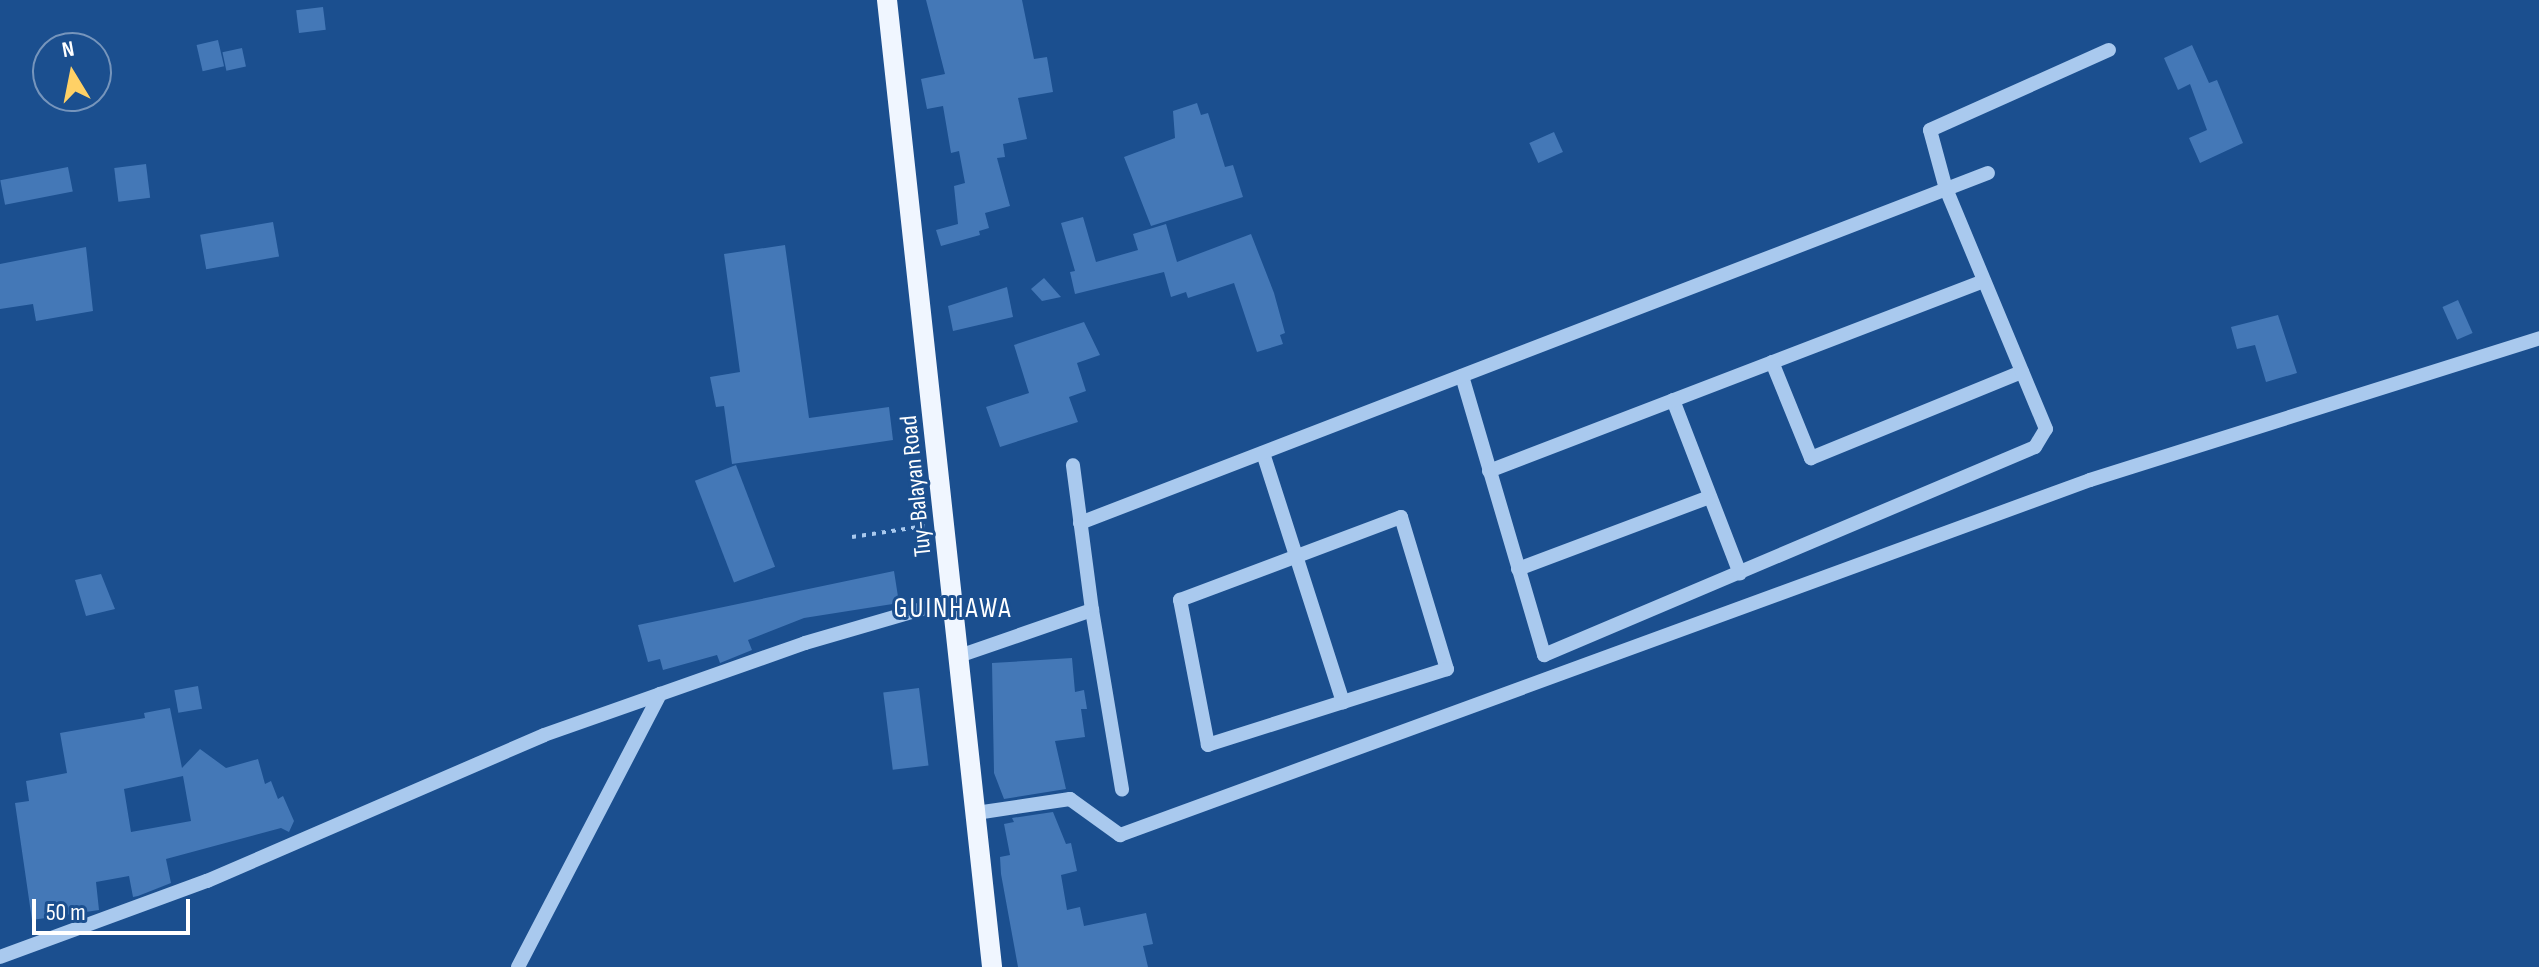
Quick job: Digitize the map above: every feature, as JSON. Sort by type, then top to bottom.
[{"type":"main road","name":"Tuy-Balayan Road","points":[[887,0],[947,525],[992,967]]},
{"type":"street","points":[[1462,376],[1544,655],[2035,447],[2046,429],[1946,189],[1930,130],[2109,50]]},
{"type":"street","points":[[1080,523],[1988,173]]},
{"type":"street","points":[[1489,471],[1984,281]]},
{"type":"street","points":[[976,813],[1070,799],[1120,835],[2090,480],[2539,338]]},
{"type":"street","points":[[1772,362],[1811,458],[2022,372]]},
{"type":"street","points":[[1673,400],[1740,574]]},
{"type":"street","points":[[1263,453],[1343,702]]},
{"type":"street","points":[[1073,465],[1092,610],[1122,790]]},
{"type":"street","points":[[1518,569],[1710,497]]},
{"type":"street","points":[[1401,517],[1447,669],[1343,702],[1208,745],[1180,600],[1401,517]]},
{"type":"street","points":[[0,957],[207,881],[544,735],[805,643],[953,600]]},
{"type":"street","points":[[959,656],[1092,610]]},
{"type":"street","points":[[518,967],[660,694]]},
{"type":"path","points":[[852,537],[947,525]]},
{"type":"building","points":[[926,0],[1022,0],[1034,59],[1047,57],[1053,92],[1018,98],[1027,139],[1003,144],[1005,157],[997,158],[1010,206],[985,213],[989,228],[979,231],[980,235],[941,246],[936,230],[958,224],[954,186],[965,183],[959,151],[951,153],[943,106],[927,109],[921,79],[945,74]]},
{"type":"building","points":[[323,7],[326,30],[299,33],[296,10]]},
{"type":"building","points":[[218,40],[224,66],[203,71],[197,45]]},
{"type":"building","points":[[2192,45],[2209,83],[2217,80],[2243,143],[2200,163],[2189,138],[2207,130],[2190,84],[2178,90],[2164,58]]},
{"type":"building","points":[[242,48],[246,67],[226,71],[222,52]]},
{"type":"building","points":[[1197,103],[1201,115],[1208,113],[1225,167],[1233,165],[1243,197],[1151,226],[1124,157],[1175,138],[1173,111]]},
{"type":"building","points":[[1554,132],[1563,152],[1538,163],[1529,143]]},
{"type":"building","points":[[146,164],[150,198],[118,202],[114,168]]},
{"type":"building","points":[[68,167],[73,192],[5,205],[0,180]]},
{"type":"building","points":[[1083,217],[1096,262],[1138,250],[1133,234],[1166,224],[1177,262],[1251,234],[1274,293],[1285,333],[1280,335],[1283,344],[1257,352],[1234,283],[1188,298],[1186,292],[1171,297],[1164,272],[1075,294],[1070,272],[1075,271],[1061,223]]},
{"type":"building","points":[[273,222],[279,256],[206,269],[200,235]]},
{"type":"building","points":[[785,245],[809,418],[889,407],[893,440],[732,464],[724,406],[716,407],[710,377],[740,372],[724,254]]},
{"type":"building","points":[[86,247],[93,311],[36,321],[33,304],[0,309],[0,264]]},
{"type":"building","points":[[1044,278],[1061,297],[1042,301],[1031,289]]},
{"type":"building","points":[[1007,287],[1013,317],[953,331],[948,306]]},
{"type":"building","points":[[2458,300],[2473,333],[2457,340],[2442,307]]},
{"type":"building","points":[[2278,315],[2297,373],[2266,382],[2255,345],[2237,349],[2231,327]]},
{"type":"building","points":[[1084,322],[1100,355],[1077,363],[1086,391],[1069,397],[1078,422],[1000,447],[986,407],[1029,393],[1014,345]]},
{"type":"building","points":[[736,465],[775,567],[734,583],[695,481]]},
{"type":"building","points":[[894,571],[899,603],[804,618],[748,640],[752,650],[720,663],[717,655],[663,670],[660,659],[648,662],[638,625]]},
{"type":"building","points":[[101,574],[115,609],[86,616],[75,580]]},
{"type":"building","points":[[1072,658],[1075,692],[1084,690],[1087,709],[1081,709],[1085,737],[1055,741],[1066,789],[1004,799],[994,773],[992,663]]},
{"type":"building","points":[[198,686],[202,709],[178,713],[174,690]]},
{"type":"building","points":[[919,688],[929,765],[893,770],[883,692]]},
{"type":"building","points":[[170,708],[182,768],[200,749],[226,768],[258,759],[265,784],[271,781],[278,799],[283,796],[294,821],[289,832],[281,828],[166,859],[171,883],[138,896],[133,897],[129,876],[96,882],[99,910],[32,920],[15,803],[29,801],[26,781],[67,773],[60,733],[145,718],[144,713]],"holes":[[[183,776],[191,821],[131,832],[124,789]]]},
{"type":"building","points":[[1053,812],[1066,844],[1071,843],[1077,871],[1061,875],[1067,910],[1080,907],[1084,926],[1146,913],[1153,944],[1143,946],[1148,967],[1018,967],[1001,874],[1000,857],[1010,855],[1004,824],[1014,822],[1012,818]]},
{"type":"district","name":"GUINHAWA","points":[[953,609]]}]
